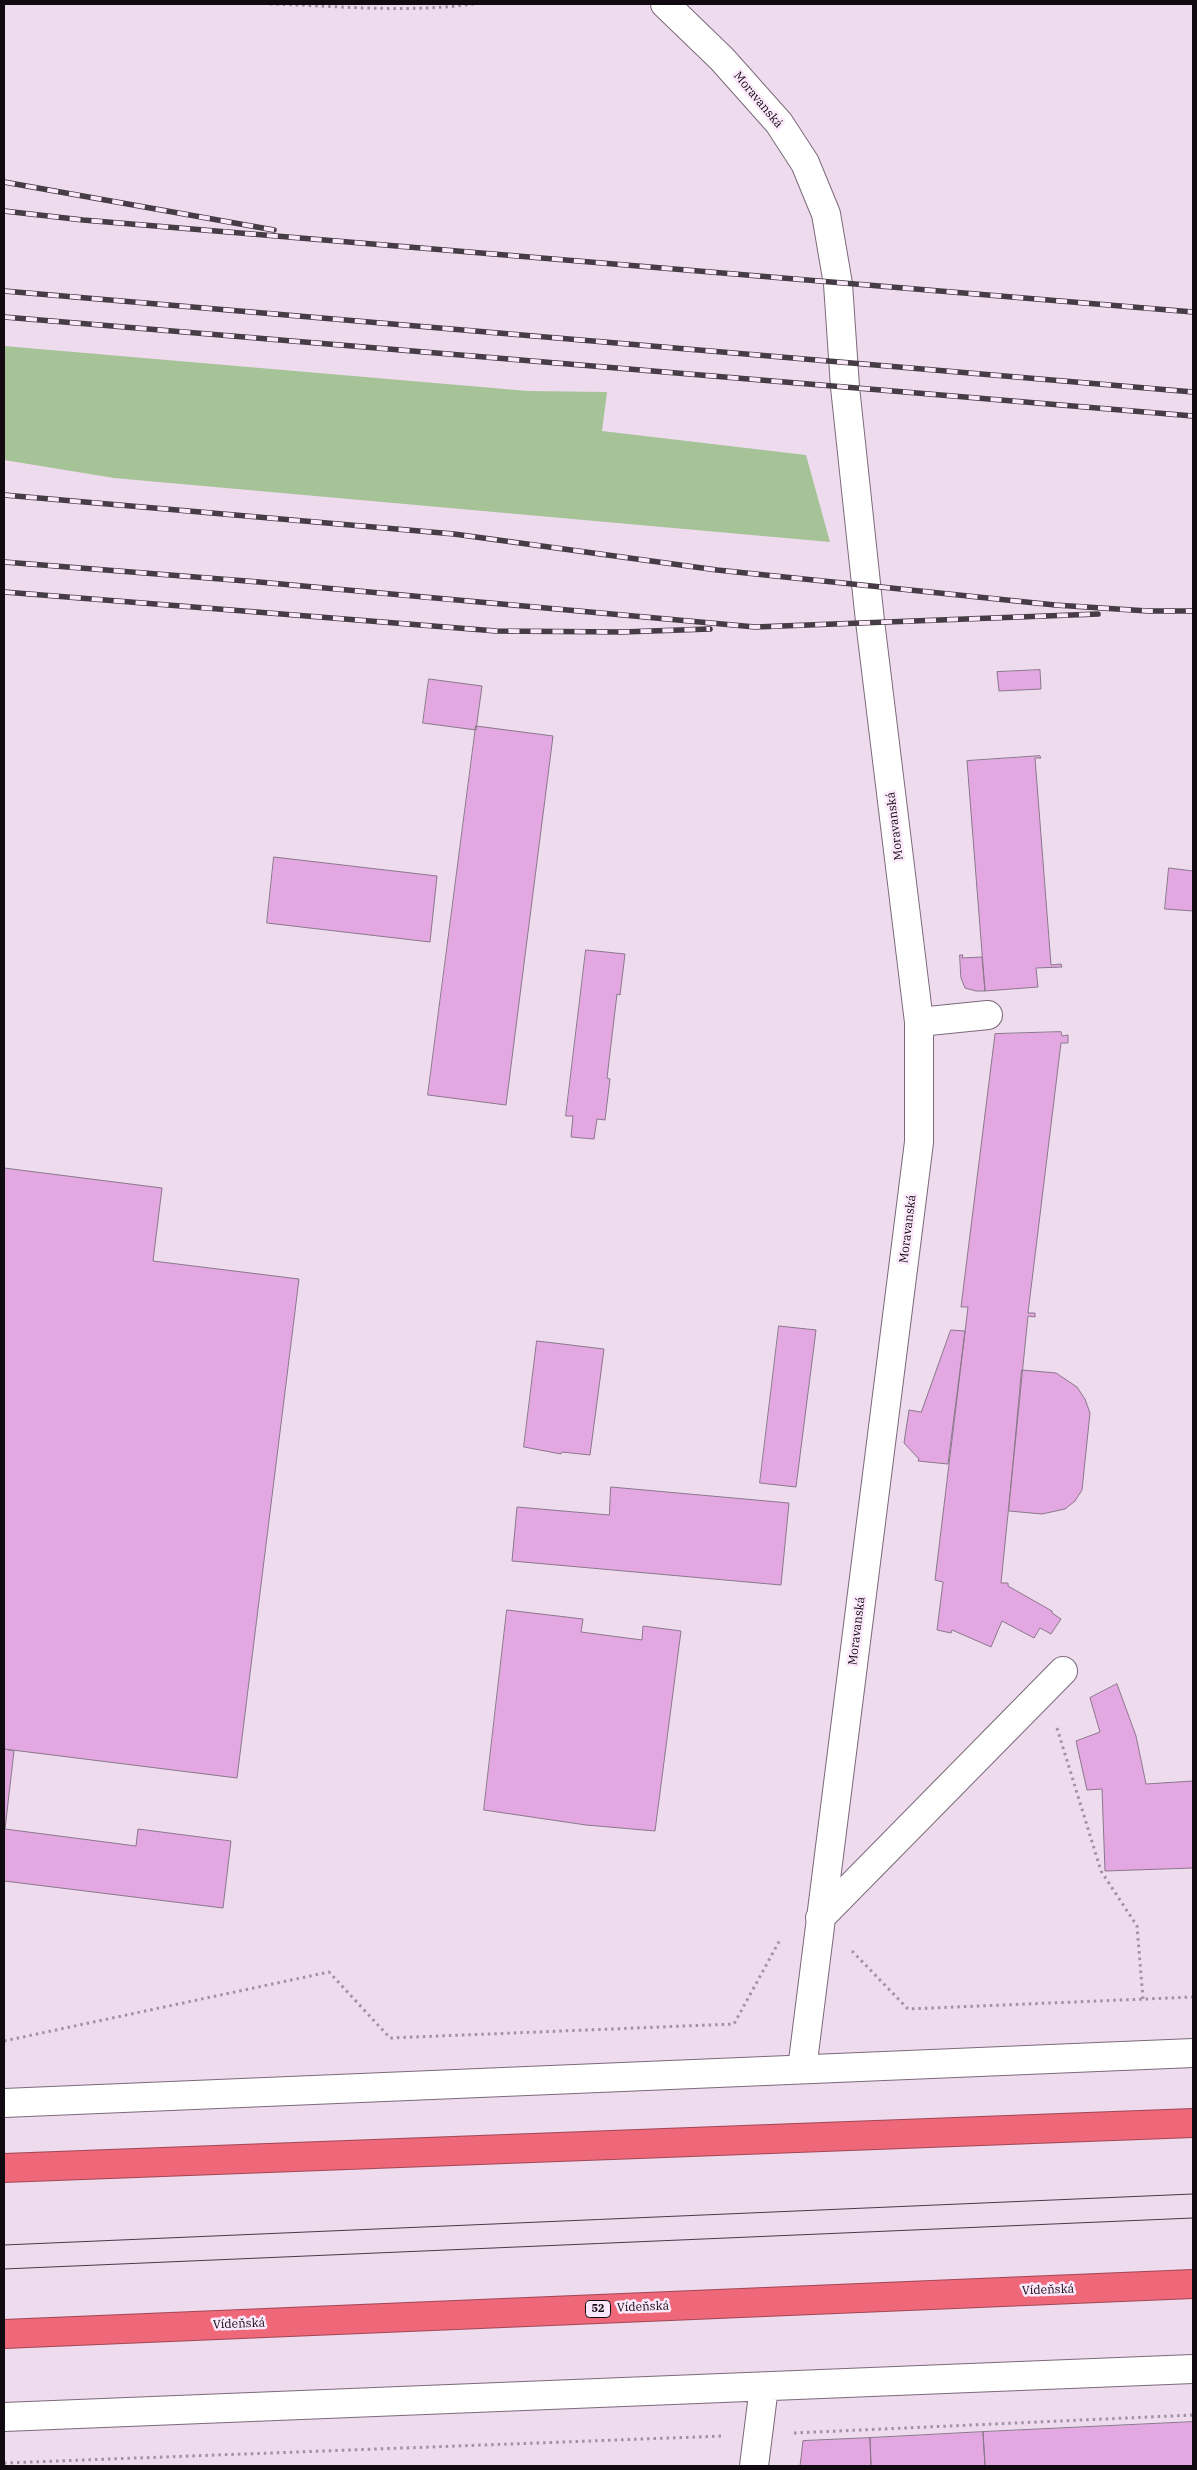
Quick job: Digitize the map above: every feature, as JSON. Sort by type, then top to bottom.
[{"type":"highway","points":[[4,2168],[1193,2123]]},
{"type":"highway","name":"Vídeňská","points":[[4,2334],[1193,2284]]},
{"type":"street","name":"Moravanská","points":[[665,4],[722,59],[779,123],[805,164],[826,214],[838,284],[844,388],[870,621],[919,1022],[919,1142],[802,2069]]},
{"type":"street","points":[[919,1022],[988,1015]]},
{"type":"street","points":[[820,1918],[1063,1671]]},
{"type":"street","points":[[4,2103],[1193,2054]]},
{"type":"street","points":[[4,2417],[1193,2369]]},
{"type":"street","points":[[754,2466],[764,2387]]},
{"type":"path","points":[[270,4],[404,8],[450,7],[474,4]]},
{"type":"path","points":[[1035,1699],[1056,1724],[1101,1871],[1137,1926],[1143,1999]]},
{"type":"path","points":[[4,2041],[329,1972],[390,2038],[734,2024],[791,1920],[820,1918],[908,2009],[1193,1997]]},
{"type":"path","points":[[4,2463],[758,2435],[1193,2415]]},
{"type":"green space","points":[[4,346],[528,391],[607,392],[602,431],[806,455],[830,542],[114,478],[4,460]]},
{"type":"building","points":[[1040,670],[1041,689],[999,691],[997,672]]},
{"type":"building","points":[[429,679],[482,686],[476,730],[423,723]]},
{"type":"building","points":[[476,726],[553,736],[506,1105],[428,1095]]},
{"type":"building","points":[[1040,756],[1041,758],[1035,758],[1051,965],[1061,964],[1062,967],[1036,968],[1038,987],[985,991],[967,761]]},
{"type":"building","points":[[274,857],[437,876],[430,942],[267,923]]},
{"type":"building","points":[[1169,868],[1193,871],[1193,911],[1165,909]]},
{"type":"building","points":[[586,950],[625,954],[620,995],[617,994],[607,1078],[610,1079],[605,1120],[597,1119],[594,1139],[571,1137],[573,1116],[566,1116]]},
{"type":"building","points":[[960,955],[963,955],[962,958],[982,957],[985,991],[965,988],[961,978]]},
{"type":"building","points":[[1061,1032],[1062,1036],[1068,1035],[1068,1043],[1061,1043],[1028,1313],[1035,1313],[1035,1317],[1028,1316],[1001,1583],[1008,1583],[1008,1586],[1052,1611],[1061,1619],[1051,1634],[1040,1628],[1034,1638],[1002,1621],[991,1647],[952,1630],[951,1633],[937,1630],[943,1582],[935,1580],[968,1307],[961,1307],[995,1034]]},
{"type":"building","points":[[4,1168],[162,1188],[153,1261],[299,1279],[237,1778],[4,1749]]},
{"type":"building","points":[[779,1326],[816,1330],[796,1487],[760,1483]]},
{"type":"building","points":[[951,1330],[965,1331],[948,1464],[918,1461],[919,1459],[904,1443],[909,1410],[921,1412]]},
{"type":"building","points":[[537,1341],[604,1349],[590,1455],[562,1452],[561,1454],[524,1447]]},
{"type":"building","points":[[1022,1370],[1056,1373],[1077,1387],[1085,1399],[1090,1413],[1082,1490],[1075,1501],[1065,1509],[1042,1514],[1009,1511]]},
{"type":"building","points":[[611,1487],[789,1503],[781,1585],[512,1561],[517,1507],[609,1515]]},
{"type":"building","points":[[507,1610],[583,1619],[581,1632],[642,1640],[643,1626],[681,1631],[655,1831],[586,1825],[484,1810]]},
{"type":"building","points":[[1117,1684],[1136,1736],[1146,1784],[1193,1781],[1193,1868],[1105,1871],[1102,1789],[1087,1790],[1076,1741],[1100,1732],[1090,1698]]},
{"type":"building","points":[[4,1749],[14,1751],[5,1829],[136,1846],[138,1829],[231,1841],[223,1908],[4,1881]]},
{"type":"building","points":[[1193,2422],[1193,2466],[985,2466],[983,2432]]},
{"type":"building","points":[[983,2432],[985,2466],[871,2466],[870,2438]]},
{"type":"building","points":[[870,2438],[871,2466],[800,2466],[803,2441]]},
{"type":"tram line","points":[[4,2245],[1193,2194]]},
{"type":"tram line","points":[[4,2269],[1193,2218]]},
{"type":"railway","points":[[4,182],[274,230]]},
{"type":"railway","points":[[4,211],[83,220],[1193,312]]},
{"type":"railway","points":[[4,291],[1193,392]]},
{"type":"railway","points":[[4,317],[1193,416]]},
{"type":"railway","points":[[4,495],[454,534],[717,570],[1055,605],[1148,611],[1193,611]]},
{"type":"railway","points":[[4,562],[259,582],[755,627],[1098,614]]},
{"type":"railway","points":[[4,592],[496,631],[622,632],[710,629]]}]
